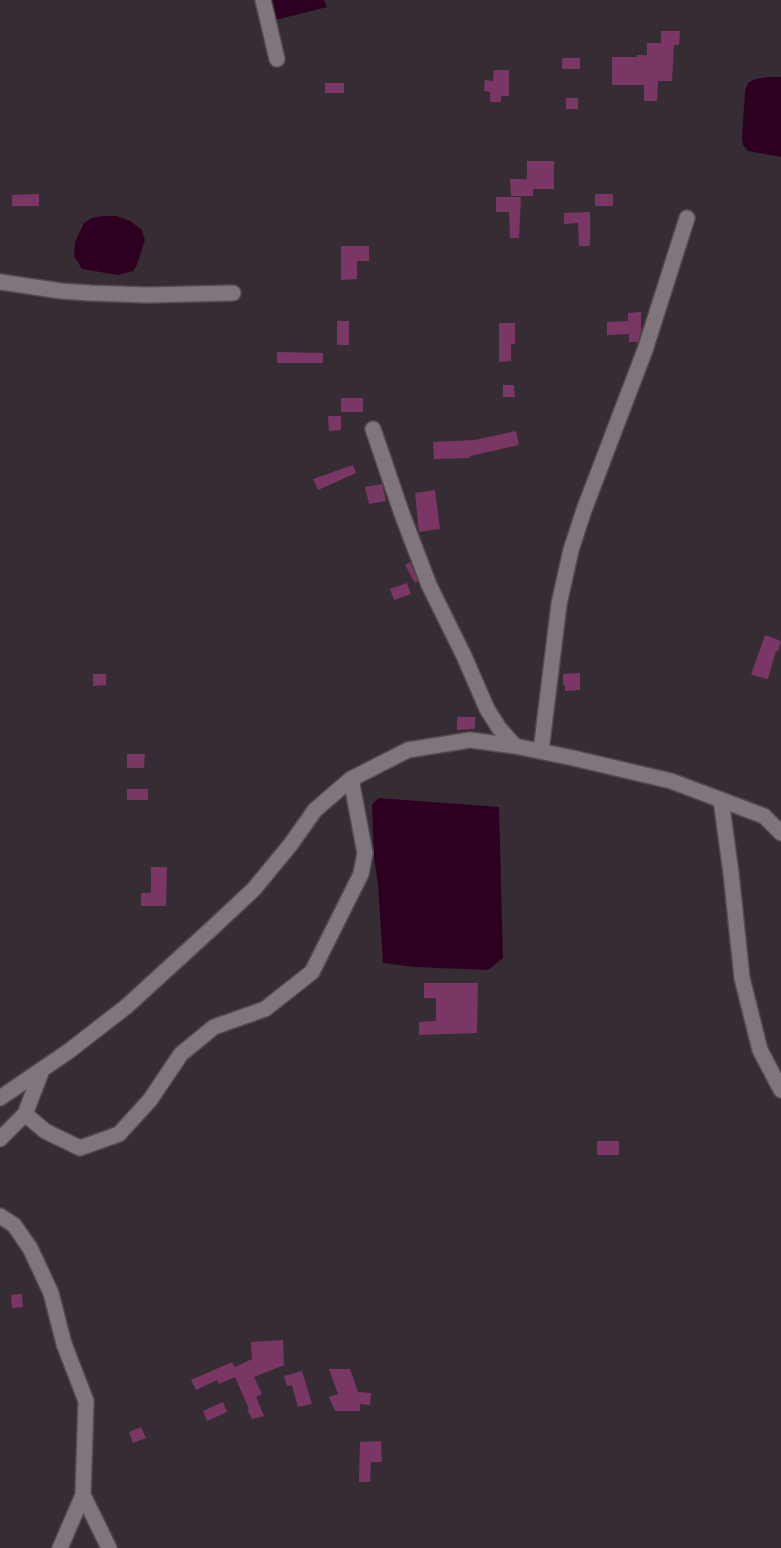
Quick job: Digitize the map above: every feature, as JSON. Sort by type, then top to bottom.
[{"type":"street","points":[[263,0],[277,58]]},
{"type":"street","points":[[541,751],[559,604],[571,550],[584,510],[645,350],[687,218]]},
{"type":"street","points":[[0,282],[61,291],[109,294],[233,293]]},
{"type":"street","points":[[373,429],[429,585],[464,656],[487,709],[499,728],[515,746]]},
{"type":"street","points":[[0,1098],[69,1051],[127,1006],[254,889],[292,844],[315,810],[351,779],[408,750],[470,740],[541,751],[671,781],[764,816],[781,833]]},
{"type":"street","points":[[25,1114],[45,1131],[80,1148],[119,1134],[150,1100],[181,1054],[214,1026],[265,1009],[312,972],[361,874],[365,853],[351,779]]},
{"type":"street","points":[[722,800],[742,978],[760,1050],[781,1090]]},
{"type":"street","points":[[0,1139],[25,1114],[42,1070]]},
{"type":"street","points":[[0,1216],[14,1225],[30,1248],[51,1293],[64,1344],[86,1401],[83,1494],[60,1548]]},
{"type":"street","points":[[83,1494],[109,1548]]},
{"type":"shaded area","points":[[268,0],[324,0],[327,7],[271,21]]},
{"type":"shaded area","points":[[781,77],[781,157],[748,151],[743,145],[745,91],[748,83],[755,79]]},
{"type":"shaded area","points":[[117,216],[130,221],[142,230],[145,240],[133,271],[118,275],[82,269],[74,256],[75,242],[84,223],[92,218]]},
{"type":"shaded area","points":[[378,798],[499,807],[503,958],[488,970],[414,967],[383,963],[378,884],[374,858],[372,805]]},
{"type":"building","points":[[661,31],[680,31],[679,45],[674,45],[672,81],[658,81],[657,101],[644,101],[644,85],[612,85],[612,57],[647,55],[647,43],[661,43]]},
{"type":"building","points":[[562,58],[580,58],[580,69],[562,69]]},
{"type":"building","points":[[494,70],[509,70],[509,96],[501,96],[501,102],[490,102],[490,92],[484,91],[485,80],[493,81]]},
{"type":"building","points":[[325,83],[344,83],[344,93],[325,93]]},
{"type":"building","points":[[566,98],[578,98],[578,109],[566,109]]},
{"type":"building","points":[[527,161],[554,161],[554,189],[533,189],[533,196],[511,196],[510,179],[527,179]]},
{"type":"building","points":[[39,194],[39,206],[12,206],[12,195]]},
{"type":"building","points":[[595,194],[613,194],[613,206],[595,206]]},
{"type":"building","points":[[496,197],[521,197],[519,238],[510,238],[509,212],[496,212]]},
{"type":"building","points":[[590,212],[590,246],[579,246],[578,223],[564,224],[564,213]]},
{"type":"building","points":[[341,246],[369,246],[369,261],[357,261],[357,279],[341,280]]},
{"type":"building","points":[[641,312],[641,331],[638,342],[629,342],[629,334],[607,335],[607,322],[628,321],[628,313]]},
{"type":"building","points":[[337,321],[349,321],[349,345],[337,345]]},
{"type":"building","points":[[499,323],[515,323],[515,344],[511,344],[511,361],[499,362]]},
{"type":"building","points":[[277,352],[323,353],[323,363],[277,363]]},
{"type":"building","points":[[503,385],[514,385],[515,397],[503,397]]},
{"type":"building","points":[[341,398],[363,398],[363,412],[341,412]]},
{"type":"building","points":[[328,416],[341,416],[341,430],[329,431]]},
{"type":"building","points":[[516,431],[519,445],[470,456],[470,458],[434,459],[433,442],[475,440]]},
{"type":"building","points":[[353,465],[356,473],[318,490],[313,479]]},
{"type":"building","points":[[382,484],[386,501],[369,504],[365,487]]},
{"type":"building","points":[[435,490],[440,529],[419,532],[415,493]]},
{"type":"building","points":[[410,562],[418,581],[415,583],[405,565]]},
{"type":"building","points":[[407,583],[411,594],[394,600],[390,589]]},
{"type":"building","points":[[765,635],[781,641],[768,679],[751,675]]},
{"type":"building","points":[[580,673],[580,690],[565,691],[563,674]]},
{"type":"building","points":[[93,674],[106,674],[106,685],[93,686]]},
{"type":"building","points":[[457,717],[475,717],[475,729],[457,730]]},
{"type":"building","points":[[127,754],[145,754],[144,768],[127,768]]},
{"type":"building","points":[[127,789],[148,789],[148,800],[127,800]]},
{"type":"building","points":[[151,867],[167,867],[166,906],[141,906],[141,893],[151,893]]},
{"type":"building","points":[[424,983],[478,983],[477,1033],[419,1035],[419,1022],[436,1021],[436,998],[424,998]]},
{"type":"building","points":[[597,1141],[619,1141],[619,1155],[597,1155]]},
{"type":"building","points":[[22,1294],[23,1307],[12,1308],[11,1295]]},
{"type":"building","points":[[283,1340],[284,1365],[254,1377],[262,1394],[256,1397],[264,1416],[252,1419],[235,1377],[219,1384],[217,1380],[196,1390],[191,1380],[232,1362],[235,1367],[252,1359],[251,1342]]},
{"type":"building","points":[[329,1369],[350,1369],[358,1392],[371,1393],[370,1405],[360,1404],[360,1411],[335,1411],[329,1397],[338,1394]]},
{"type":"building","points":[[302,1371],[312,1404],[298,1407],[292,1385],[287,1386],[284,1376]]},
{"type":"building","points":[[223,1402],[227,1412],[207,1421],[203,1411]]},
{"type":"building","points":[[141,1427],[146,1438],[133,1443],[129,1432]]},
{"type":"building","points":[[381,1441],[382,1462],[371,1462],[370,1482],[359,1482],[360,1442]]}]
